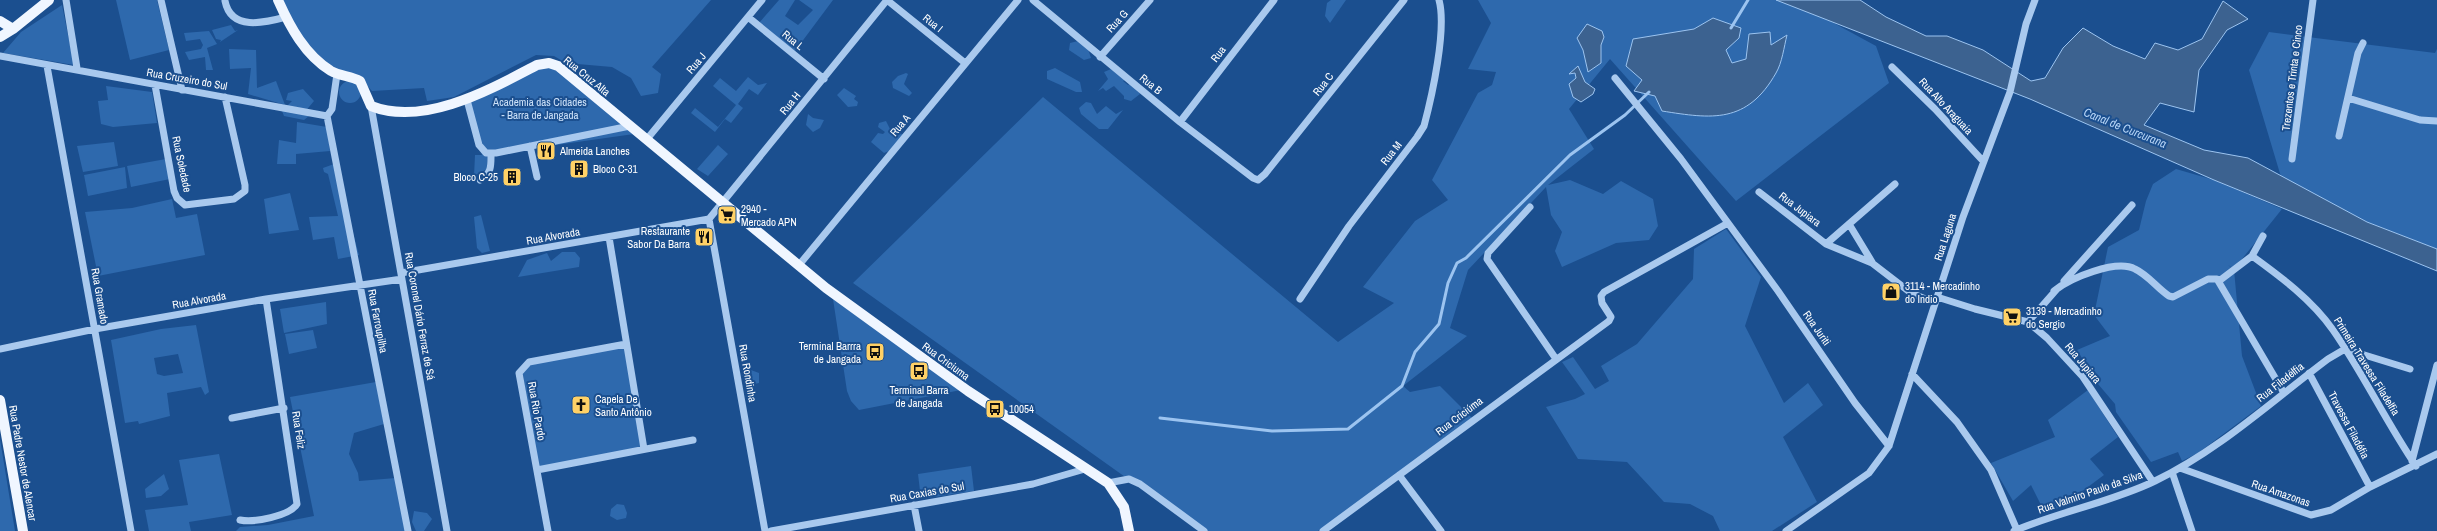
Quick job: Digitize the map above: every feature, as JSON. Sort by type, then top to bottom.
[{"type":"main road","points":[[0,42],[49,0]]},
{"type":"main road","points":[[278,0],[286,17],[306,49],[318,61],[337,74],[360,82],[371,106]]},
{"type":"main road","points":[[0,21],[13,30]]},
{"type":"main road","points":[[0,37],[13,30]]},
{"type":"main road","name":"Rua Cruz Alta","points":[[371,106],[387,111],[405,111],[441,106],[468,100],[538,65],[549,63],[558,66],[736,215]]},
{"type":"main road","name":"Rua Criciuma","points":[[736,215],[826,288],[968,391],[1108,483],[1124,507],[1129,531]]},
{"type":"main road","name":"Rua Padre Nestor de Alencar","points":[[0,400],[23,531]]},
{"type":"street","points":[[66,0],[77,68]]},
{"type":"street","points":[[161,0],[182,90]]},
{"type":"street","name":"Rua J","points":[[647,139],[762,0]]},
{"type":"street","name":"Rua I","points":[[887,0],[965,63]]},
{"type":"street","name":"Rua H","points":[[709,220],[887,0]]},
{"type":"street","name":"Rua A","points":[[799,265],[1018,0]]},
{"type":"street","name":"Rua B","points":[[1032,0],[1180,122],[1253,178],[1258,180]]},
{"type":"street","name":"Rua G","points":[[1100,57],[1150,0]]},
{"type":"street","name":"Rua","points":[[1180,122],[1274,0]]},
{"type":"street","name":"Rua C","points":[[1258,180],[1265,174],[1404,0]]},
{"type":"street","name":"Rua M","points":[[1300,299],[1349,226],[1418,137],[1424,126],[1441,32],[1442,12],[1439,0]]},
{"type":"street","name":"Rua Laguna","points":[[1786,531],[1869,473],[1889,446],[1983,161],[2005,106],[2017,69],[2026,24],[2035,0]]},
{"type":"street","name":"Trezentos e Trinta e Cinco","points":[[2292,159],[2313,0]]},
{"type":"street","points":[[225,1],[229,13],[239,22],[265,22],[286,17]]},
{"type":"street","name":"Rua L","points":[[748,17],[824,79]]},
{"type":"street","points":[[2339,136],[2358,53],[2363,43]]},
{"type":"street","name":"Rua Cruzeiro do Sul","points":[[0,56],[47,66],[77,68],[155,85],[327,116]]},
{"type":"street","name":"Rua Gramado","points":[[47,66],[131,531]]},
{"type":"street","name":"Rua Alto Araguaia","points":[[1892,67],[1935,109],[1983,161]]},
{"type":"street","points":[[327,116],[332,109],[337,74]]},
{"type":"street","name":"Rua Juriti","points":[[1615,78],[1682,159],[1855,404],[1889,446]]},
{"type":"street","name":"Rua Soledade","points":[[155,85],[174,191],[177,198],[185,205],[234,199],[245,191],[245,184],[225,97]]},
{"type":"street","points":[[2348,98],[2420,120],[2437,122]]},
{"type":"street","points":[[468,100],[479,145],[486,153],[530,146],[630,126]]},
{"type":"street","name":"Rua Coronel Dário Ferraz de Sá","points":[[371,106],[447,531]]},
{"type":"street","name":"Rua Farroupilha","points":[[327,116],[408,531]]},
{"type":"street","points":[[530,146],[537,177]]},
{"type":"street","points":[[480,180],[488,175],[491,169],[491,153]]},
{"type":"street","points":[[1826,244],[1894,184]]},
{"type":"street","name":"Rua Jupiara","points":[[1759,192],[1826,244],[1872,262],[1911,293],[2028,322],[2047,338],[2083,377],[2154,482]]},
{"type":"street","points":[[2028,322],[2132,205]]},
{"type":"street","points":[[1530,207],[1488,253],[1487,258],[1556,359]]},
{"type":"street","name":"Rua Alvorada","points":[[0,349],[95,329],[266,299],[360,287],[402,276],[609,237],[709,220]]},
{"type":"street","name":"Rua Rondinha","points":[[709,220],[765,531]]},
{"type":"street","name":"Rua Criciúma","points":[[1323,531],[1609,321],[1611,317],[1602,303],[1601,296],[1604,292],[1728,223]]},
{"type":"street","name":"Rua Jupiara","points":[[1849,224],[1872,262]]},
{"type":"street","points":[[2054,291],[2076,277],[2126,265],[2143,273],[2169,296],[2173,297],[2208,279],[2219,281],[2252,256],[2263,236]]},
{"type":"street","points":[[609,237],[644,449]]},
{"type":"street","name":"Primeira Travessa Filadelfia","points":[[2252,256],[2282,278],[2311,304],[2333,329],[2414,463]]},
{"type":"street","points":[[2219,281],[2284,393]]},
{"type":"street","name":"Rua Feliz","points":[[240,520],[284,515],[292,512],[297,504],[284,408],[266,299]]},
{"type":"street","name":"Rua Rio Pardo","points":[[548,531],[520,373],[522,368],[529,362],[626,344]]},
{"type":"street","points":[[2345,348],[2410,368]]},
{"type":"street","name":"Rua Filadélfia","points":[[2172,472],[2224,439],[2309,373],[2345,348]]},
{"type":"street","points":[[2414,463],[2437,365]]},
{"type":"street","name":"Travessa Filadéfia","points":[[2309,373],[2370,487]]},
{"type":"street","points":[[1912,374],[1957,422],[1991,470],[2016,530]]},
{"type":"street","points":[[232,418],[284,408]]},
{"type":"street","points":[[537,470],[693,440]]},
{"type":"street","name":"Rua Amazonas","points":[[2180,468],[2311,515],[2331,510],[2414,463],[2437,454]]},
{"type":"street","name":"Rua Caxias do Sul","points":[[771,531],[1033,484],[1085,469]]},
{"type":"street","points":[[2172,472],[2192,531]]},
{"type":"street","name":"Rua Valmiro Paulo da Silva","points":[[2016,530],[2154,482],[2172,472]]},
{"type":"street","points":[[1400,475],[1440,531]]},
{"type":"street","points":[[1108,483],[1129,480],[1140,484],[1204,531]]},
{"type":"street","points":[[914,505],[919,531]]},
{"type":"street","points":[[815,523],[816,531]]},
{"type":"green space","points":[[116,0],[157,0],[169,50],[130,60]]},
{"type":"green space","points":[[283,0],[711,0],[652,67],[661,74],[658,93],[641,96],[631,78],[612,67],[566,63],[554,56],[536,55],[454,97],[427,101],[424,88],[372,91],[361,80],[329,64],[307,44],[291,18]]},
{"type":"green space","points":[[779,0],[795,0],[785,16],[798,25],[813,10],[799,0],[833,0],[795,51],[759,23]]},
{"type":"green space","points":[[1331,0],[1346,0],[1330,23],[1325,16],[1327,3]]},
{"type":"green space","points":[[1478,0],[1778,0],[1830,21],[1876,46],[1889,83],[1736,201],[1610,59],[1569,109],[1594,149],[1548,185],[1570,180],[1603,194],[1621,181],[1653,199],[1658,226],[1649,240],[1616,243],[1562,267],[1555,251],[1562,232],[1551,215],[1546,187],[1468,270],[1450,328],[1467,336],[1403,386],[1410,392],[1440,386],[1473,419],[1318,531],[1201,531],[853,283],[1043,97],[1338,342],[1394,303],[1363,287],[1415,221],[1448,200],[1432,180],[1478,93],[1492,85],[1496,72],[1468,69],[1491,23]]},
{"type":"green space","points":[[62,5],[74,65],[3,53],[21,32]]},
{"type":"green space","points":[[231,25],[235,31],[238,30],[220,42],[221,40],[216,39],[212,30]]},
{"type":"green space","points":[[209,31],[217,44],[207,48],[213,70],[206,70],[205,57],[189,60],[185,52],[201,49],[203,45],[200,39],[186,41],[184,33]]},
{"type":"green space","points":[[2269,32],[2435,53],[2437,49],[2437,249],[2367,222],[2281,177],[2249,70]]},
{"type":"green space","points":[[1078,41],[1088,49],[1091,58],[1084,60],[1069,50],[1070,43]]},
{"type":"green space","points":[[229,49],[256,50],[257,88],[276,81],[285,105],[248,94],[251,68],[230,69]]},
{"type":"green space","name":"Academia das Cidades - Barra de Jangada","points":[[553,65],[634,134],[484,155],[488,156],[487,169],[474,176],[475,155],[482,155],[468,100],[537,66]]},
{"type":"green space","points":[[1055,68],[1080,82],[1082,92],[1076,92],[1047,79],[1047,71]]},
{"type":"green space","points":[[1111,69],[1125,80],[1123,81],[1128,85],[1134,81],[1140,94],[1131,101],[1124,99],[1124,96],[1114,86],[1106,91],[1103,88],[1098,91],[1108,79],[1104,72]]},
{"type":"green space","points":[[906,73],[908,74],[904,84],[912,93],[909,96],[893,88],[892,82],[898,76]]},
{"type":"green space","points":[[748,77],[758,85],[767,83],[758,95],[749,89],[738,104],[743,108],[731,123],[725,119],[715,132],[691,113],[695,108],[718,127],[736,105],[713,86],[720,78],[736,91]]},
{"type":"green space","points":[[350,81],[358,84],[361,92],[358,100],[350,103],[342,100],[339,92],[342,84]]},
{"type":"green space","points":[[106,86],[152,92],[157,123],[113,127],[101,124],[98,101],[108,100]]},
{"type":"green space","points":[[844,88],[856,96],[854,99],[858,102],[857,106],[848,107],[837,95]]},
{"type":"green space","points":[[303,89],[314,101],[304,113],[309,116],[304,120],[284,116],[282,111],[292,101],[286,100],[288,93]]},
{"type":"green space","points":[[1086,102],[1091,103],[1097,114],[1106,106],[1116,114],[1123,110],[1108,129],[1099,129],[1081,114],[1079,108]]},
{"type":"green space","points":[[808,114],[813,118],[824,120],[820,128],[813,132],[806,125]]},
{"type":"green space","points":[[886,121],[890,129],[894,128],[903,135],[892,150],[884,153],[871,142],[878,133],[883,134],[885,132],[878,127],[879,123]]},
{"type":"green space","points":[[297,122],[327,127],[330,151],[296,154],[296,164],[277,164],[279,140],[296,143]]},
{"type":"green space","points":[[114,142],[118,166],[83,172],[77,146]]},
{"type":"green space","points":[[718,145],[728,154],[708,176],[697,169]]},
{"type":"green space","points":[[166,159],[170,179],[131,187],[127,166]]},
{"type":"green space","points":[[334,164],[359,255],[338,259],[334,237],[313,240],[309,217],[338,216],[328,174],[324,172],[323,168]]},
{"type":"green space","points":[[125,167],[127,188],[88,196],[84,175]]},
{"type":"green space","points":[[2176,169],[2214,180],[2282,209],[2234,269],[2228,265],[2234,270],[2242,356],[2261,406],[2198,453],[2182,461],[2178,452],[2151,462],[2116,412],[2115,404],[2098,384],[2077,350],[2110,336],[2094,315],[2108,247],[2139,230],[2146,201],[2153,184]]},
{"type":"green space","points":[[290,193],[299,230],[269,234],[264,199]]},
{"type":"green space","points":[[172,199],[176,218],[197,214],[205,255],[98,276],[85,212],[132,208]]},
{"type":"green space","points":[[481,215],[490,251],[482,253],[477,248],[474,217]]},
{"type":"green space","points":[[1726,229],[1761,277],[1745,326],[1784,403],[1808,383],[1823,405],[1783,437],[1817,502],[1772,531],[1720,531],[1713,516],[1690,504],[1664,502],[1627,462],[1578,459],[1546,407],[1575,399],[1585,394],[1562,362],[1573,357],[1595,389],[1609,381],[1601,366],[1637,344],[1693,279],[1694,249]]},
{"type":"green space","points":[[562,252],[575,252],[580,258],[579,267],[518,277],[527,260],[547,253],[551,261]]},
{"type":"green space","name":"Terminal Barrra de Jangada","points":[[833,299],[961,390],[859,410],[851,401],[847,391]]},
{"type":"green space","points":[[326,302],[327,324],[284,333],[280,309]]},
{"type":"green space","points":[[196,325],[209,392],[205,395],[201,387],[167,393],[170,416],[139,424],[138,421],[125,423],[111,340],[161,329]],"holes":[[[178,354],[183,373],[164,376],[157,374],[154,358]]]},
{"type":"green space","points":[[313,330],[317,348],[289,354],[285,334]]},
{"type":"green space","points":[[626,344],[644,449],[537,470],[522,368],[524,365]]},
{"type":"green space","points":[[751,370],[759,373],[759,383],[749,385],[742,375]]},
{"type":"green space","points":[[376,382],[384,424],[354,433],[349,454],[358,473],[359,481],[396,478],[406,531],[236,531],[240,527],[268,525],[314,516],[290,397]]},
{"type":"green space","points":[[2088,390],[2118,437],[2090,459],[2104,475],[2061,507],[2045,513],[2031,485],[2013,501],[1991,463],[2055,437],[2048,420]]},
{"type":"green space","points":[[0,439],[15,531],[0,531]]},
{"type":"green space","points":[[219,454],[232,515],[189,522],[191,531],[149,531],[145,510],[188,505],[179,460]]},
{"type":"green space","points":[[971,466],[974,491],[921,499],[918,474]]},
{"type":"green space","points":[[164,474],[169,489],[161,496],[146,498],[145,489]]},
{"type":"green space","points":[[617,504],[624,505],[627,513],[626,518],[617,520],[610,516],[611,509]]},
{"type":"green space","points":[[414,511],[427,513],[432,519],[424,531],[416,531],[412,522]]},
{"type":"water","name":"Canal de Curcurana","points":[[1776,0],[1860,0],[1886,17],[1926,36],[1947,36],[1983,50],[2031,81],[2045,78],[2063,48],[2083,28],[2113,46],[2145,59],[2155,43],[2178,50],[2202,39],[2223,1],[2248,19],[2227,30],[2199,70],[2194,112],[2160,103],[2144,125],[2204,150],[2248,158],[2367,222],[2437,249],[2437,271],[2214,180],[2030,99]]},
{"type":"water","points":[[1713,18],[1741,28],[1739,38],[1726,50],[1732,63],[1746,59],[1749,34],[1770,32],[1771,45],[1787,35],[1776,73],[1765,90],[1753,102],[1740,110],[1727,114],[1697,116],[1662,111],[1655,96],[1634,91],[1642,80],[1626,66],[1633,39],[1694,29]]},
{"type":"water","points":[[1587,24],[1602,31],[1604,37],[1601,45],[1601,63],[1588,72],[1583,50],[1577,38]]},
{"type":"water","points":[[1578,66],[1585,82],[1595,89],[1593,94],[1581,102],[1573,97],[1569,84],[1576,78],[1575,73],[1569,74]]},
{"type":"waterway","points":[[1731,28],[1748,0]]},
{"type":"waterway","points":[[1160,418],[1272,431],[1348,429],[1402,386],[1415,352],[1439,324],[1448,283],[1457,263],[1466,258],[1570,155],[1625,115],[1649,92]]},
{"type":"place","name":"Almeida Lanches","points":[[546,151]]},
{"type":"place","name":"Bloco C-31","points":[[579,169]]},
{"type":"place","name":"Bloco C-25","points":[[512,177]]},
{"type":"place","name":"2940 - Mercado APN","points":[[727,215]]},
{"type":"place","name":"Restaurante Sabor Da Barra","points":[[704,237]]},
{"type":"place","name":"3114 - Mercadinho do Indio","points":[[1891,292]]},
{"type":"place","name":"3139 - Mercadinho do Sergio","points":[[2012,317]]},
{"type":"place","name":"Terminal Barrra de Jangada","points":[[875,352]]},
{"type":"place","name":"Terminal Barra de Jangada","points":[[919,371]]},
{"type":"place","name":"Capela De Santo Antônio","points":[[581,405]]},
{"type":"place","name":"10054","points":[[995,409]]}]
